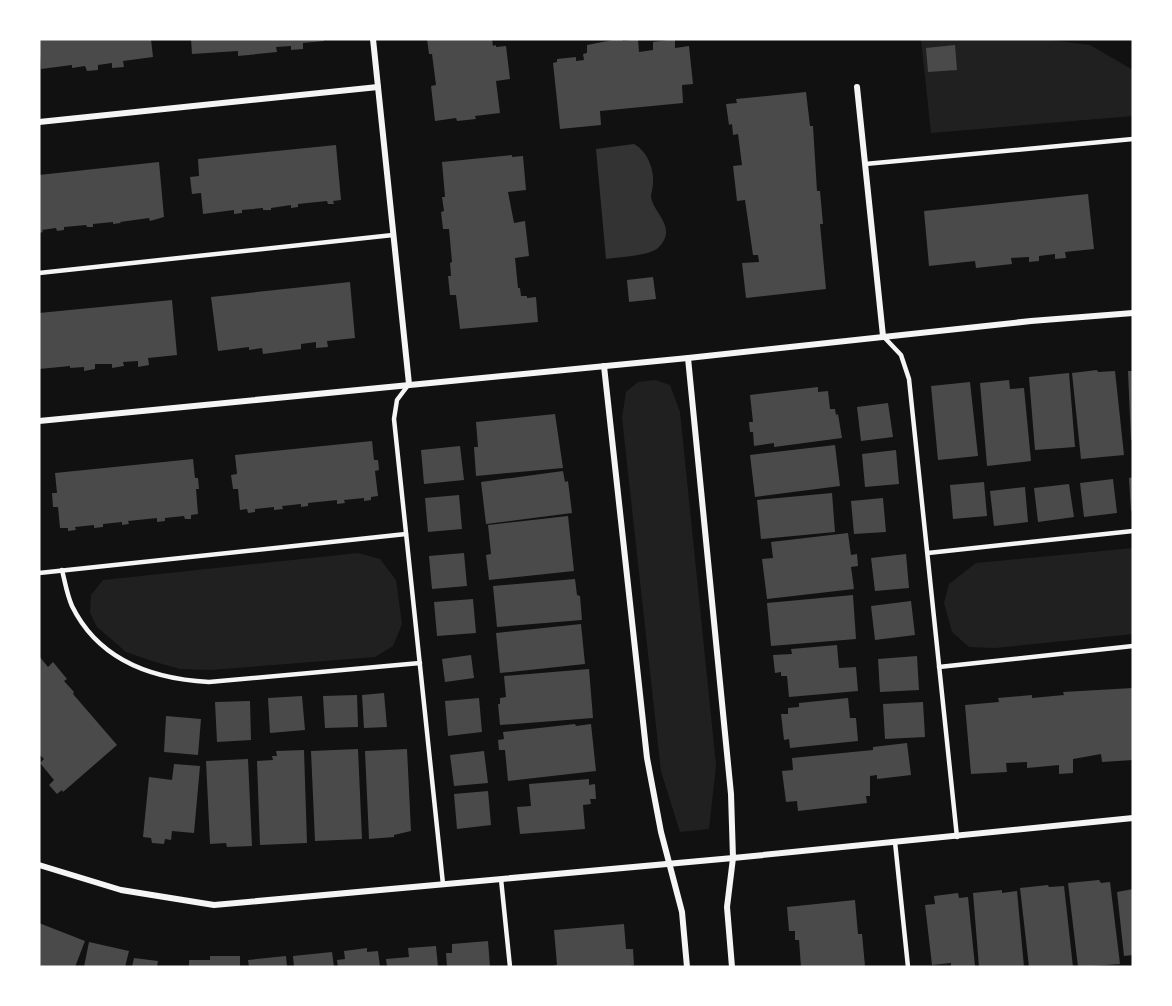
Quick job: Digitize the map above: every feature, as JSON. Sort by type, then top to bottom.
[{"type":"street","points":[[373,39],[409,384]]},
{"type":"street","points":[[39,123],[378,87]]},
{"type":"street","points":[[857,87],[883,336]]},
{"type":"street","points":[[39,422],[688,358],[883,336],[1133,313]]},
{"type":"street","points":[[688,358],[730,794],[733,858],[727,907],[732,967]]},
{"type":"street","points":[[604,366],[647,759],[656,810],[682,912],[687,967]]},
{"type":"street","points":[[39,864],[121,891],[214,905],[957,837],[1133,818]]},
{"type":"lane","points":[[866,164],[1133,139]]},
{"type":"lane","points":[[39,273],[393,235]]},
{"type":"lane","points":[[883,336],[901,356],[909,380],[957,837]]},
{"type":"lane","points":[[409,384],[397,400],[394,419],[443,884]]},
{"type":"lane","points":[[927,553],[1133,531]]},
{"type":"lane","points":[[39,573],[406,534]]},
{"type":"lane","points":[[62,570],[72,605],[90,635],[115,656],[148,673],[181,680],[210,682],[420,663]]},
{"type":"lane","points":[[939,667],[1133,646]]},
{"type":"lane","points":[[895,842],[908,967]]},
{"type":"lane","points":[[501,879],[510,967]]},
{"type":"shaded area","points":[[921,39],[1043,39],[1090,45],[1133,70],[1133,116],[931,133]]},
{"type":"shaded area","points":[[634,144],[643,151],[651,166],[653,185],[651,197],[663,220],[666,233],[664,240],[655,250],[606,259],[596,149]]},
{"type":"shaded area","points":[[655,380],[670,385],[680,412],[716,765],[709,829],[680,832],[661,771],[622,418],[626,392],[638,382]]},
{"type":"shaded area","points":[[1133,548],[1133,634],[995,648],[969,647],[952,632],[944,603],[949,584],[976,563]]},
{"type":"shaded area","points":[[358,553],[380,559],[396,580],[402,624],[393,646],[375,657],[211,670],[180,669],[126,652],[97,627],[90,613],[91,595],[103,580]]},
{"type":"building","points":[[39,39],[151,39],[153,57],[123,61],[124,67],[112,68],[112,63],[98,65],[98,70],[87,71],[85,66],[72,68],[72,65],[41,69]]},
{"type":"building","points":[[191,39],[324,39],[324,41],[303,43],[303,49],[291,50],[291,46],[276,47],[277,52],[238,56],[238,51],[192,54]]},
{"type":"building","points":[[427,39],[492,39],[493,46],[506,46],[510,79],[496,81],[500,113],[475,116],[476,119],[457,121],[456,118],[435,121],[431,86],[436,85],[432,54],[429,54]]},
{"type":"building","points":[[618,39],[623,41],[638,39],[639,52],[653,50],[653,42],[675,39],[675,48],[689,46],[693,84],[682,85],[683,103],[600,111],[601,125],[560,129],[553,63],[557,62],[557,59],[576,57],[576,61],[584,60],[583,54],[587,53],[587,45]]},
{"type":"building","points":[[955,45],[957,70],[928,72],[926,48]]},
{"type":"building","points":[[806,92],[810,126],[813,126],[817,191],[820,191],[823,224],[820,224],[826,289],[746,298],[742,263],[759,262],[758,255],[753,255],[745,200],[737,201],[733,166],[742,165],[738,134],[733,135],[732,124],[729,125],[726,104],[737,103],[736,99]]},
{"type":"building","points":[[336,145],[341,200],[333,201],[334,204],[328,204],[327,201],[298,204],[298,207],[291,208],[291,205],[271,208],[271,210],[263,210],[263,208],[242,210],[242,213],[234,214],[234,210],[203,214],[201,193],[192,194],[190,177],[199,176],[198,159]]},
{"type":"building","points":[[512,155],[512,157],[523,156],[526,190],[508,192],[514,223],[525,221],[529,256],[515,258],[518,288],[520,288],[521,296],[536,297],[538,322],[460,329],[456,295],[450,295],[448,276],[451,276],[450,263],[452,262],[449,229],[443,229],[441,212],[444,211],[442,197],[445,197],[442,162]]},
{"type":"building","points":[[159,162],[164,217],[150,221],[149,218],[113,224],[113,222],[93,224],[93,227],[86,225],[64,227],[64,230],[57,231],[56,228],[42,230],[43,232],[39,233],[39,175]]},
{"type":"building","points":[[1088,194],[1094,249],[1065,252],[1066,258],[1055,259],[1055,254],[1039,256],[1039,261],[1029,262],[1029,257],[1011,258],[1012,264],[976,268],[975,261],[929,266],[924,211]]},
{"type":"building","points":[[653,277],[656,299],[629,302],[627,280]]},
{"type":"building","points":[[350,282],[355,338],[327,341],[328,347],[316,348],[316,342],[301,344],[301,349],[263,354],[262,348],[249,350],[249,347],[218,351],[211,297]]},
{"type":"building","points":[[172,300],[177,355],[148,358],[149,365],[138,367],[138,361],[123,362],[124,366],[112,368],[112,364],[95,364],[95,369],[84,371],[84,367],[70,368],[70,366],[39,369],[39,313]]},
{"type":"building","points":[[1097,370],[1098,372],[1115,371],[1124,455],[1081,459],[1072,373]]},
{"type":"building","points":[[1128,371],[1133,371],[1133,440],[1131,440]]},
{"type":"building","points":[[1069,373],[1075,447],[1035,450],[1029,377]]},
{"type":"building","points":[[1009,380],[1010,389],[1024,388],[1031,461],[987,466],[980,383]]},
{"type":"building","points":[[970,382],[978,456],[938,460],[931,386]]},
{"type":"building","points":[[818,387],[818,392],[828,391],[830,409],[835,409],[836,415],[838,414],[842,438],[774,447],[774,443],[754,446],[753,432],[750,432],[749,422],[753,422],[750,395]]},
{"type":"building","points":[[888,403],[893,437],[861,441],[857,407]]},
{"type":"building","points":[[555,414],[563,468],[476,476],[474,447],[478,447],[476,422]]},
{"type":"building","points":[[372,441],[374,460],[378,460],[379,470],[375,471],[378,496],[371,497],[371,500],[364,501],[364,498],[344,500],[345,503],[337,504],[337,500],[308,503],[308,506],[301,507],[301,504],[282,506],[283,509],[274,510],[274,507],[255,509],[255,512],[248,513],[247,509],[240,510],[238,489],[233,489],[231,475],[237,474],[235,455]]},
{"type":"building","points":[[835,445],[840,486],[755,497],[750,455]]},
{"type":"building","points":[[460,446],[464,480],[424,484],[421,450]]},
{"type":"building","points":[[896,450],[899,484],[865,487],[862,454]]},
{"type":"building","points":[[193,459],[199,489],[196,489],[198,514],[191,515],[191,519],[185,519],[184,516],[165,518],[165,521],[157,522],[157,518],[128,521],[129,524],[122,525],[122,522],[103,524],[103,527],[94,528],[94,525],[75,527],[76,530],[68,531],[68,528],[60,528],[58,507],[53,507],[52,493],[57,493],[55,473]]},
{"type":"building","points":[[563,471],[565,482],[568,481],[572,513],[486,524],[481,482]]},
{"type":"building","points":[[1133,477],[1133,511],[1131,511],[1129,478]]},
{"type":"building","points":[[1113,479],[1117,513],[1084,517],[1080,483]]},
{"type":"building","points":[[984,482],[987,516],[953,519],[950,485]]},
{"type":"building","points":[[1069,484],[1074,517],[1038,522],[1034,488]]},
{"type":"building","points":[[1025,487],[1028,522],[994,526],[990,491]]},
{"type":"building","points":[[832,493],[835,532],[761,539],[757,500]]},
{"type":"building","points":[[459,495],[462,529],[428,532],[425,498]]},
{"type":"building","points":[[883,498],[886,532],[854,534],[851,501]]},
{"type":"building","points":[[568,516],[574,571],[489,580],[486,555],[491,554],[488,525]]},
{"type":"building","points":[[848,533],[851,555],[857,554],[858,566],[851,567],[854,589],[767,599],[762,559],[773,558],[771,542]]},
{"type":"building","points":[[464,553],[467,586],[432,589],[429,556]]},
{"type":"building","points":[[906,554],[909,588],[875,591],[871,558]]},
{"type":"building","points":[[575,579],[577,595],[580,596],[582,620],[497,627],[493,586]]},
{"type":"building","points":[[853,595],[856,639],[771,646],[767,603]]},
{"type":"building","points":[[473,599],[476,633],[437,636],[434,602]]},
{"type":"building","points":[[911,601],[915,635],[875,640],[871,606]]},
{"type":"building","points":[[581,624],[585,664],[500,673],[496,633]]},
{"type":"building","points":[[837,645],[839,668],[856,667],[858,691],[789,697],[787,676],[781,676],[781,672],[775,673],[773,655],[792,654],[791,649]]},
{"type":"building","points":[[471,655],[474,678],[445,682],[442,659]]},
{"type":"building","points":[[39,656],[48,667],[53,662],[67,679],[64,681],[74,692],[73,694],[117,745],[63,792],[62,790],[57,794],[49,785],[54,780],[40,763],[44,759],[39,754]]},
{"type":"building","points":[[917,656],[919,690],[880,692],[878,659]]},
{"type":"building","points":[[589,669],[593,718],[500,725],[498,704],[500,704],[500,698],[506,697],[504,676]]},
{"type":"building","points":[[1133,688],[1133,760],[1102,762],[1101,754],[1073,759],[1073,773],[1059,774],[1059,765],[1027,768],[1027,762],[1006,763],[1007,772],[971,774],[965,705],[999,702],[998,698],[1032,695],[1032,698],[1064,695],[1063,692]]},
{"type":"building","points":[[384,693],[387,727],[364,728],[362,695]]},
{"type":"building","points":[[357,695],[358,727],[325,728],[323,696]]},
{"type":"building","points":[[302,696],[305,730],[270,733],[268,698]]},
{"type":"building","points":[[479,698],[482,732],[448,736],[445,701]]},
{"type":"building","points":[[848,698],[850,718],[856,718],[858,741],[790,748],[789,739],[784,740],[781,714],[788,714],[788,708],[799,707],[799,703]]},
{"type":"building","points":[[250,701],[251,740],[217,742],[215,702]]},
{"type":"building","points":[[923,702],[925,737],[885,739],[883,704]]},
{"type":"building","points":[[166,716],[201,719],[198,755],[164,752]]},
{"type":"building","points":[[575,724],[576,726],[591,724],[596,771],[508,781],[505,750],[499,750],[498,740],[504,739],[503,732]]},
{"type":"building","points":[[907,743],[911,775],[877,779],[877,775],[870,776],[870,796],[866,796],[867,803],[798,811],[797,801],[786,802],[782,771],[793,770],[792,758],[873,750],[873,747]]},
{"type":"building","points":[[358,749],[362,839],[315,841],[311,751]]},
{"type":"building","points":[[407,749],[411,831],[394,835],[394,837],[369,839],[365,751]]},
{"type":"building","points":[[304,750],[307,843],[260,845],[257,761],[273,760],[272,756],[277,756],[276,751]]},
{"type":"building","points":[[484,751],[488,783],[454,786],[450,755]]},
{"type":"building","points":[[248,759],[252,846],[227,847],[226,843],[210,844],[206,761]]},
{"type":"building","points":[[174,764],[200,766],[194,833],[172,831],[171,840],[165,839],[164,844],[152,843],[151,838],[143,837],[149,777],[172,780]]},
{"type":"building","points":[[589,779],[589,785],[595,784],[596,799],[590,799],[591,804],[583,805],[585,829],[520,834],[517,807],[531,806],[529,784]]},
{"type":"building","points":[[488,791],[491,825],[457,829],[454,794]]},
{"type":"building","points":[[1099,880],[1101,883],[1110,882],[1120,964],[1078,967],[1068,883]]},
{"type":"building","points":[[1048,885],[1049,887],[1064,886],[1073,967],[1029,967],[1020,888]]},
{"type":"building","points":[[1133,889],[1133,955],[1124,956],[1117,892]]},
{"type":"building","points":[[1002,890],[1002,893],[1017,891],[1024,967],[979,967],[973,893]]},
{"type":"building","points":[[958,893],[959,898],[968,897],[975,966],[951,967],[951,963],[932,965],[925,905],[935,904],[934,896]]},
{"type":"building","points":[[855,900],[858,934],[862,934],[865,966],[801,967],[799,940],[795,940],[795,931],[789,931],[787,907]]},
{"type":"building","points":[[39,923],[85,941],[75,967],[39,967]]},
{"type":"building","points":[[624,924],[626,949],[633,949],[634,965],[555,967],[554,965],[557,965],[554,930]]},
{"type":"building","points":[[488,941],[490,967],[447,967],[446,953],[452,953],[452,944]]},
{"type":"building","points":[[89,942],[129,951],[125,967],[84,967]]},
{"type":"building","points":[[436,946],[438,967],[387,967],[386,959],[409,957],[408,948]]},
{"type":"building","points":[[367,948],[367,952],[378,951],[380,967],[338,967],[337,960],[345,959],[344,951]]},
{"type":"building","points":[[332,952],[334,967],[294,967],[293,956]]},
{"type":"building","points":[[210,956],[240,956],[240,967],[189,967],[189,960],[210,960]]},
{"type":"building","points":[[286,956],[287,967],[249,967],[248,960]]},
{"type":"building","points":[[134,958],[158,961],[157,967],[132,967]]}]
